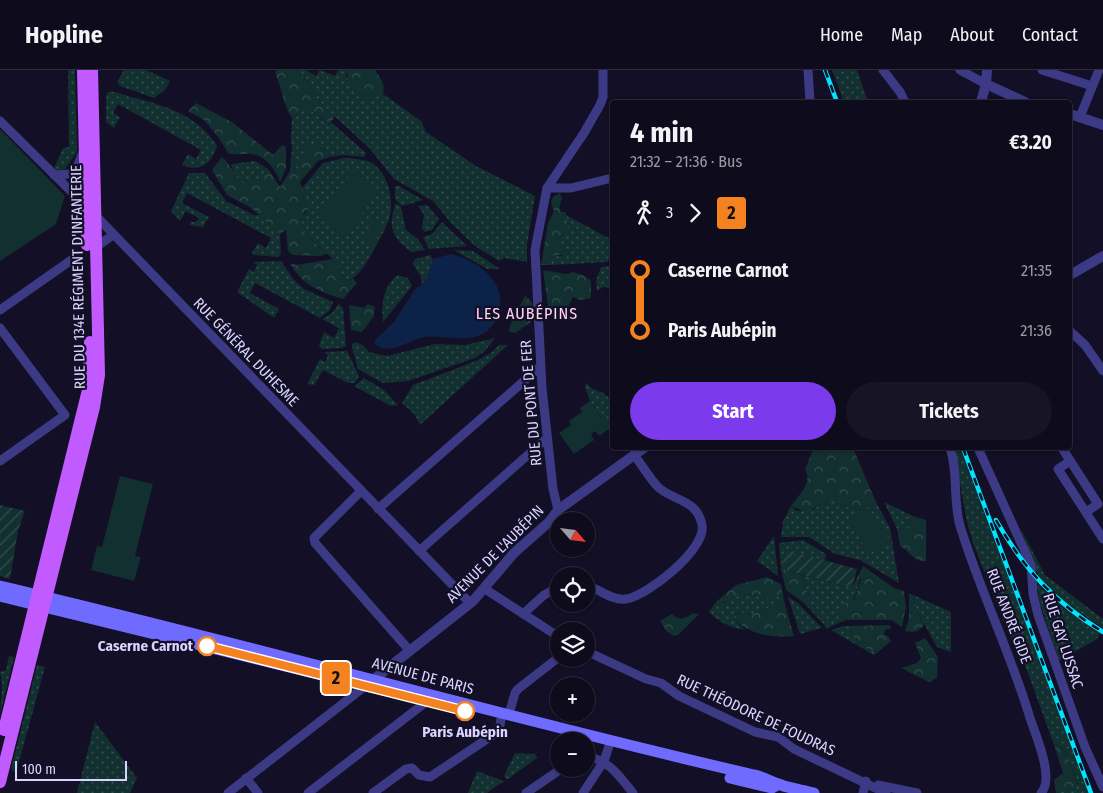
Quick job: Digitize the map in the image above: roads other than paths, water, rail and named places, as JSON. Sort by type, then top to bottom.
[{"type":"main road","name":"RUE DU 134E RÉGIMENT D'INFANTERIE","points":[[41,600],[88,390],[89,320],[83,70]]},
{"type":"main road","name":"RUE DU 134E RÉGIMENT D'INFANTERIE","points":[[41,600],[94,407],[98,375],[92,70]]},
{"type":"main road","name":"AVENUE DE PARIS","points":[[0,586],[41,600],[505,717],[766,778],[772,789]]},
{"type":"main road","name":"AVENUE DE PARIS","points":[[0,596],[41,600]]},
{"type":"main road","points":[[0,746],[41,600]]},
{"type":"main road","points":[[0,782],[41,600]]},
{"type":"main road","name":"AVENUE DE PARIS","points":[[369,682],[426,702],[505,717],[555,732]]},
{"type":"main road","name":"AVENUE DE PARIS","points":[[595,743],[772,789],[814,793]]},
{"type":"street","name":"RUE DU PONT DE FER","points":[[558,510],[553,489],[540,367],[535,250],[547,188],[584,133],[600,105],[603,97],[603,70]]},
{"type":"street","points":[[808,70],[810,100]]},
{"type":"street","points":[[883,70],[905,100]]},
{"type":"street","points":[[960,70],[1021,100]]},
{"type":"street","points":[[982,100],[986,84],[987,70]]},
{"type":"street","points":[[1042,70],[1092,86]]},
{"type":"street","points":[[1099,70],[1075,116],[1103,125]]},
{"type":"street","name":"RUE GÉNÉRAL DUHESME","points":[[0,121],[96,216],[470,603]]},
{"type":"street","points":[[54,175],[70,174],[77,167],[84,152]]},
{"type":"street","points":[[547,188],[571,188],[610,178]]},
{"type":"street","points":[[96,247],[113,235]]},
{"type":"street","points":[[0,310],[77,256]]},
{"type":"street","points":[[1072,273],[1103,256]]},
{"type":"street","points":[[0,328],[65,415],[0,460]]},
{"type":"street","points":[[1072,333],[1085,345],[1103,371]]},
{"type":"street","points":[[378,509],[540,367]]},
{"type":"street","points":[[419,551],[547,438]]},
{"type":"street","name":"AVENUE DE L'AUBÉPIN","points":[[369,682],[470,603],[485,589],[514,553],[549,522],[558,510],[641,450]]},
{"type":"street","name":"RUE ANDRÉ GIDE","points":[[951,450],[955,463],[956,503],[961,530],[1018,678],[1045,767],[1047,784],[1041,793]]},
{"type":"street","name":"RUE GAY LUSSAC","points":[[979,450],[1031,565],[1038,615],[1101,777],[1103,787]]},
{"type":"street","points":[[1063,450],[1098,504],[1086,512]]},
{"type":"street","points":[[595,589],[618,599],[636,595],[687,559],[702,532],[702,524],[688,502],[657,486],[634,455]]},
{"type":"street","points":[[1070,462],[1058,469],[1103,539]]},
{"type":"street","points":[[361,491],[314,538],[315,543],[410,651]]},
{"type":"street","points":[[485,589],[550,631]]},
{"type":"street","points":[[523,614],[550,592]]},
{"type":"street","name":"RUE THÉODORE DE FOUDRAS","points":[[595,655],[646,679],[661,683],[679,696],[755,732],[778,737],[794,748],[869,783],[886,793]]},
{"type":"street","points":[[373,793],[406,769],[412,768],[419,775],[430,777],[499,731],[514,693],[550,664]]},
{"type":"street","points":[[228,793],[369,682]]},
{"type":"street","points":[[308,793],[426,702]]},
{"type":"street","points":[[582,793],[604,761],[609,746]]},
{"type":"street","points":[[595,758],[604,761],[613,768],[633,793]]},
{"type":"street","points":[[526,793],[550,777]]},
{"type":"street","points":[[246,778],[258,793]]},
{"type":"street","points":[[863,793],[869,783],[916,793]]},
{"type":"water","points":[[451,254],[479,266],[493,280],[498,289],[500,308],[490,328],[484,333],[470,338],[431,336],[392,348],[380,348],[375,344],[375,340],[394,322],[416,288],[426,280],[433,259]]},
{"type":"railway","points":[[825,70],[836,100]]},
{"type":"railway","points":[[964,450],[1091,793]]},
{"type":"railway","points":[[996,520],[1018,554],[1042,583],[1070,609],[1103,632]]},
{"type":"place","name":"Caserne Carnot","points":[[207,646]]},
{"type":"place","name":"Paris Aubépin","points":[[465,711]]},
{"type":"district","name":"LES AUBÉPINS","points":[[527,313]]}]
